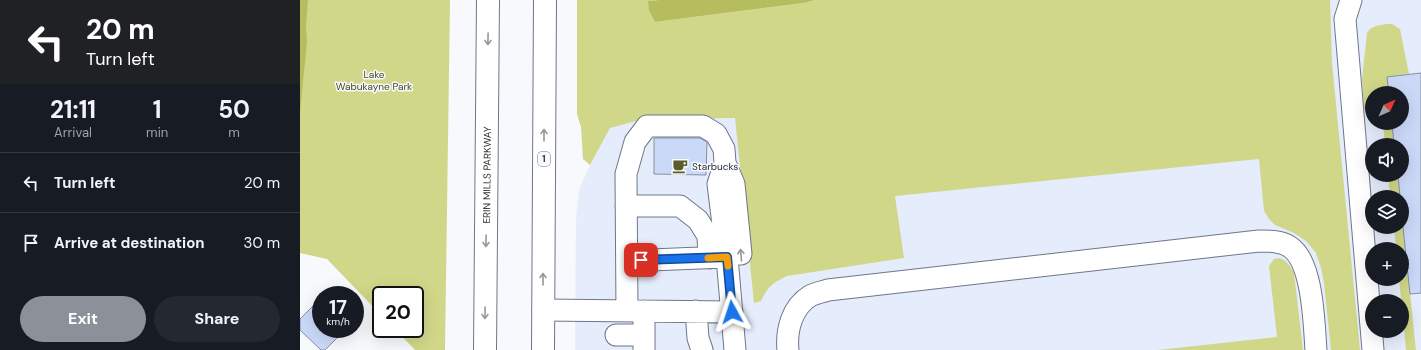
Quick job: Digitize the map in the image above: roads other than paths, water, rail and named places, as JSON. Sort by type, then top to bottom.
[{"type":"main road","name":"ERIN MILLS PARKWAY","points":[[485,350],[488,0]]},
{"type":"main road","name":"1","points":[[543,350],[545,0]]},
{"type":"lane","points":[[1351,0],[1345,20],[1373,350]]},
{"type":"lane","points":[[616,335],[644,343],[636,311],[627,261],[626,174],[634,142],[647,126],[703,126],[716,134],[724,149],[725,163],[734,184],[743,281],[742,290],[732,308]]},
{"type":"lane","points":[[718,257],[718,184],[725,163]]},
{"type":"lane","points":[[626,206],[680,206],[698,220],[718,257],[732,308],[735,350]]},
{"type":"lane","points":[[788,350],[791,319],[800,304],[811,295],[828,290],[1275,241],[1290,247],[1300,259],[1307,275],[1316,350]]},
{"type":"lane","points":[[627,261],[718,257]]},
{"type":"lane","points":[[543,310],[696,311],[732,308]]},
{"type":"lane","points":[[696,311],[698,338],[702,350]]},
{"type":"place","name":"Starbucks","points":[[680,166]]},
{"type":"park label","name":"Lake Wabukayne Park","points":[[374,80]]}]
